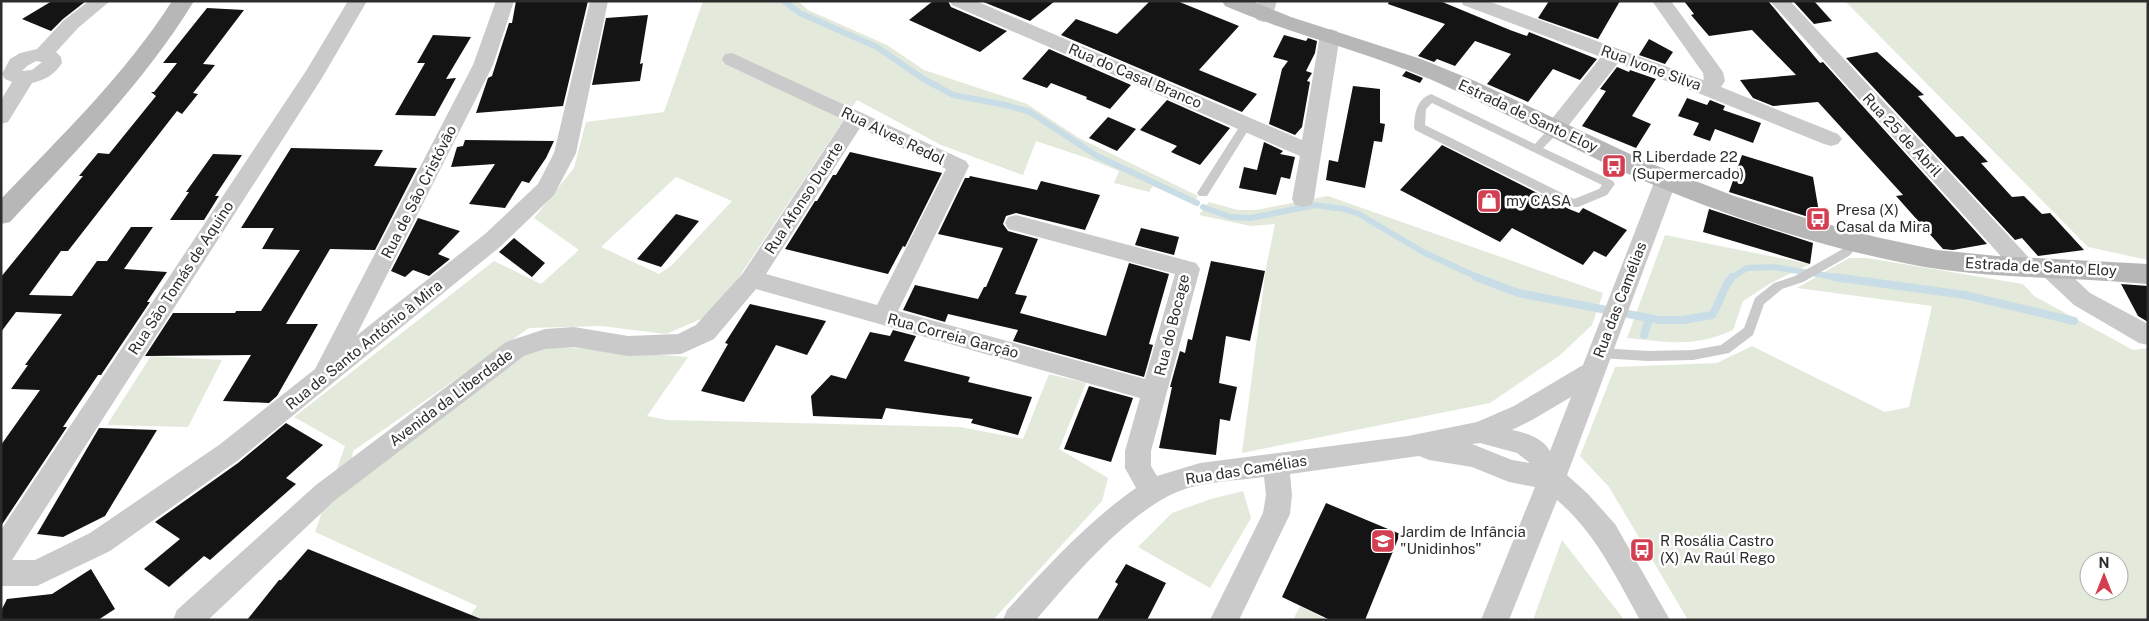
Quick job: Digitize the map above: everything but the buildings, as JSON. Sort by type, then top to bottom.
[{"type":"main road","points":[[1,234],[56,169],[96,115],[165,30],[183,1]]},
{"type":"main road","name":"Estrada de Santo Eloy","points":[[1233,1],[1266,8],[1330,35],[1389,54],[1440,75],[1554,130],[1666,180],[1760,214],[1856,242],[1945,261],[2037,268],[2117,270],[2148,274]]},
{"type":"main road","points":[[1,215],[96,115]]},
{"type":"street","points":[[1,117],[25,78],[19,78],[12,74],[13,68],[22,60],[42,55],[71,24],[101,1]]},
{"type":"street","name":"Rua São Tomás de Aquino","points":[[1,554],[315,73],[358,1]]},
{"type":"street","name":"Rua de São Cristóvão","points":[[323,379],[483,65],[505,1]]},
{"type":"street","name":"Rua de Santo António à Mira","points":[[1,573],[37,573],[100,542],[228,454],[493,240],[546,189],[565,153],[599,1]]},
{"type":"street","name":"Rua do Casal Branco","points":[[959,1],[1311,152]]},
{"type":"street","name":"Rua Ivone Silva","points":[[1470,1],[1705,88],[1831,138]]},
{"type":"street","points":[[1661,1],[1713,72],[1715,81],[1705,88]]},
{"type":"street","name":"Rua 25 de Abril","points":[[1779,1],[2037,268],[2082,300],[2148,336]]},
{"type":"street","points":[[1303,199],[1330,35]]},
{"type":"street","points":[[1554,130],[1614,54]]},
{"type":"street","name":"Rua Alves Redol","points":[[732,59],[958,166],[883,316]]},
{"type":"street","name":"Rua Afonso Duarte","points":[[751,279],[856,118]]},
{"type":"street","name":"Rua das Camélias","points":[[1017,620],[1065,566],[1125,510],[1152,491],[1174,481],[1200,474],[1408,447],[1480,432],[1523,413],[1596,362],[1666,180]]},
{"type":"street","name":"Rua do Bocage","points":[[1016,223],[1188,269],[1137,458],[1138,468],[1152,491]]},
{"type":"street","name":"Rua Correia Garção","points":[[751,279],[1155,392]]},
{"type":"street","name":"Avenida da Liberdade","points":[[187,620],[325,493],[515,350],[546,338],[574,337],[628,346],[680,344],[704,332],[751,279]]},
{"type":"street","points":[[1495,620],[1552,479],[1596,362]]},
{"type":"street","points":[[1480,432],[1525,444],[1538,454],[1552,479],[1579,502],[1605,533],[1656,620]]},
{"type":"street","name":"Rua das Camélias","points":[[1408,447],[1466,454],[1508,470],[1552,479]]},
{"type":"street","points":[[1224,620],[1276,514],[1280,497],[1279,482],[1274,464]]},
{"type":"lane","points":[[1431,98],[1536,149],[1609,184],[1603,192],[1574,204],[1419,127],[1421,108],[1431,98]]},
{"type":"lane","points":[[1203,193],[1247,124]]},
{"type":"lane","points":[[1536,149],[1554,130]]},
{"type":"lane","points":[[1596,362],[1648,356],[1693,355],[1724,349],[1749,331],[1759,301],[1778,286],[1799,279],[1844,253],[1856,242]]},
{"type":"shaded area","points":[[703,1],[798,1],[808,10],[887,45],[924,70],[1027,104],[1079,138],[1198,196],[1193,204],[1153,186],[1149,192],[1114,183],[1119,171],[1036,141],[1023,175],[941,145],[857,100],[715,313],[666,334],[601,326],[529,328],[353,451],[349,481],[526,355],[554,346],[688,357],[647,416],[667,420],[960,427],[1023,439],[1049,374],[1086,383],[1059,449],[1108,478],[1102,501],[993,620],[467,620],[477,606],[315,532],[345,446],[294,417],[494,261],[541,284],[579,250],[534,218],[574,168],[586,122],[664,112]],"holes":[[[676,177],[732,201],[672,265],[659,274],[601,247]]]},
{"type":"shaded area","points":[[1845,1],[2148,1],[2148,260],[2088,247]]},
{"type":"shaded area","points":[[1328,196],[1603,293],[1592,325],[1559,356],[1490,403],[1242,453],[1266,268],[1275,224],[1251,226],[1199,215],[1209,202],[1238,210],[1256,210]]},
{"type":"shaded area","points":[[1665,235],[1810,264],[1771,283],[1743,301],[1733,330],[1705,339],[1681,342],[1627,338]]},
{"type":"shaded area","points":[[1849,258],[1867,258],[2023,284],[2034,296],[2133,350],[2148,348],[2148,620],[1688,620],[1609,487],[1580,456],[1615,367],[1717,363],[1752,346],[1885,412],[1909,407],[1932,306],[1797,288]]},
{"type":"shaded area","points":[[151,356],[222,360],[188,427],[107,425]]},
{"type":"shaded area","points":[[1243,491],[1251,518],[1210,588],[1138,547],[1172,513],[1211,499]]},
{"type":"shaded area","points":[[1562,540],[1622,617],[1623,620],[1533,620]]},
{"type":"shaded area","points":[[1300,606],[1327,620],[1293,620]]},
{"type":"waterway","points":[[784,1],[800,13],[877,47],[922,78],[953,95],[1006,105],[1030,112],[1097,156],[1197,203]]},
{"type":"waterway","points":[[1203,207],[1230,217],[1251,218],[1315,205],[1344,209],[1359,214],[1423,252],[1479,278]]},
{"type":"waterway","points":[[1732,278],[1747,268],[1773,267],[1839,278]]},
{"type":"waterway","points":[[1476,277],[1518,293],[1659,320],[1683,320],[1712,315],[1732,278]]},
{"type":"waterway","points":[[1834,277],[1839,278]]},
{"type":"waterway","points":[[1839,278],[1965,295],[2074,321]]},
{"type":"waterway","points":[[1644,335],[1649,319]]},
{"type":"place","name":"R Liberdade 22 (Supermercado)","points":[[1614,166]]},
{"type":"place","name":"my CASA","points":[[1489,201]]},
{"type":"place","name":"Presa (X) Casal da Mira","points":[[1818,219]]},
{"type":"place","name":"Jardim de Infância \"Unidinhos\"","points":[[1383,541]]},
{"type":"place","name":"R Rosália Castro (X) Av Raúl Rego","points":[[1642,550]]}]
